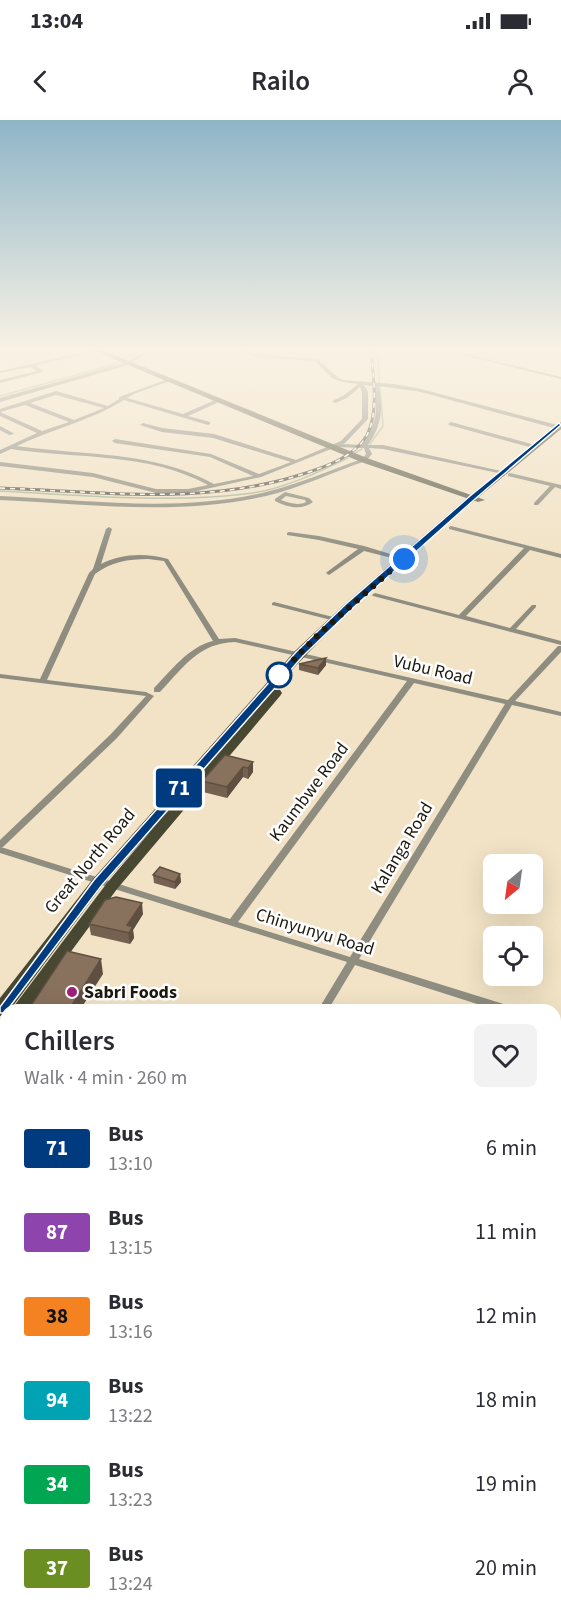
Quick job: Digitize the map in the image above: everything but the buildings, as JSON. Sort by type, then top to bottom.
[{"type":"main road","points":[[266,420],[364,460],[477,499]]},
{"type":"main road","name":"Great North Road","points":[[506,474],[533,446],[560,428]]},
{"type":"main road","name":"Great North Road","points":[[5,1004],[105,884],[335,619],[560,428]]},
{"type":"main road","name":"Great North Road","points":[[304,655],[451,528],[477,499]]},
{"type":"main road","name":"Great North Road","points":[[23,1004],[105,884]]},
{"type":"street","points":[[15,420],[41,433]]},
{"type":"street","points":[[70,420],[75,422]]},
{"type":"street","points":[[0,452],[41,433],[79,420]]},
{"type":"street","points":[[198,420],[208,423]]},
{"type":"street","points":[[0,465],[85,474],[156,491],[188,491],[259,476],[334,447],[357,429],[364,420]]},
{"type":"street","points":[[365,445],[378,426],[379,420]]},
{"type":"street","points":[[530,420],[560,428]]},
{"type":"street","points":[[143,424],[162,430],[214,436],[296,462]]},
{"type":"street","points":[[451,424],[533,446]]},
{"type":"street","points":[[0,428],[11,434]]},
{"type":"street","points":[[115,441],[211,456],[259,476]]},
{"type":"street","points":[[334,447],[365,445],[394,449],[557,486]]},
{"type":"street","points":[[0,498],[159,504],[251,497],[364,460],[369,454],[365,445]]},
{"type":"street","points":[[10,447],[42,453],[77,454],[153,464],[196,475],[214,486]]},
{"type":"street","points":[[285,494],[334,475],[345,466]]},
{"type":"street","points":[[536,504],[557,486]]},
{"type":"street","points":[[451,528],[561,556]]},
{"type":"street","points":[[43,681],[96,569],[109,529]]},
{"type":"street","points":[[289,534],[364,548],[404,559]]},
{"type":"street","points":[[329,573],[364,548]]},
{"type":"street","points":[[460,617],[529,548]]},
{"type":"street","points":[[0,845],[114,736],[150,692],[200,647],[216,640],[166,561],[144,556],[96,569]]},
{"type":"street","points":[[375,595],[561,643]]},
{"type":"street","points":[[274,604],[335,619]]},
{"type":"street","points":[[512,630],[534,606]]},
{"type":"street","name":"Vubu Road","points":[[216,640],[235,639],[561,714]]},
{"type":"street","name":"Kalanga Road","points":[[327,1004],[509,703],[561,648]]},
{"type":"street","points":[[0,676],[150,692]]},
{"type":"street","name":"Kaumbwe Road","points":[[232,923],[412,680]]},
{"type":"street","name":"Chinyunyu Road","points":[[0,850],[353,962],[477,1004]]},
{"type":"waterway","points":[[370,444],[383,426],[383,420]]},
{"type":"waterway","points":[[355,453],[362,449]]},
{"type":"waterway","points":[[0,491],[126,498],[222,496],[277,488],[348,458]]},
{"type":"railway","points":[[0,488],[159,494],[198,493],[276,482],[322,468],[351,452],[367,435],[372,420]]},
{"type":"bus line","name":"71","points":[[4,1004],[98,882],[299,654],[350,605],[472,498],[561,425]]},
{"type":"place","name":"Sabri Foods","points":[[72,992]]},
{"type":"route","points":[[279,675],[350,605],[404,559]]}]
